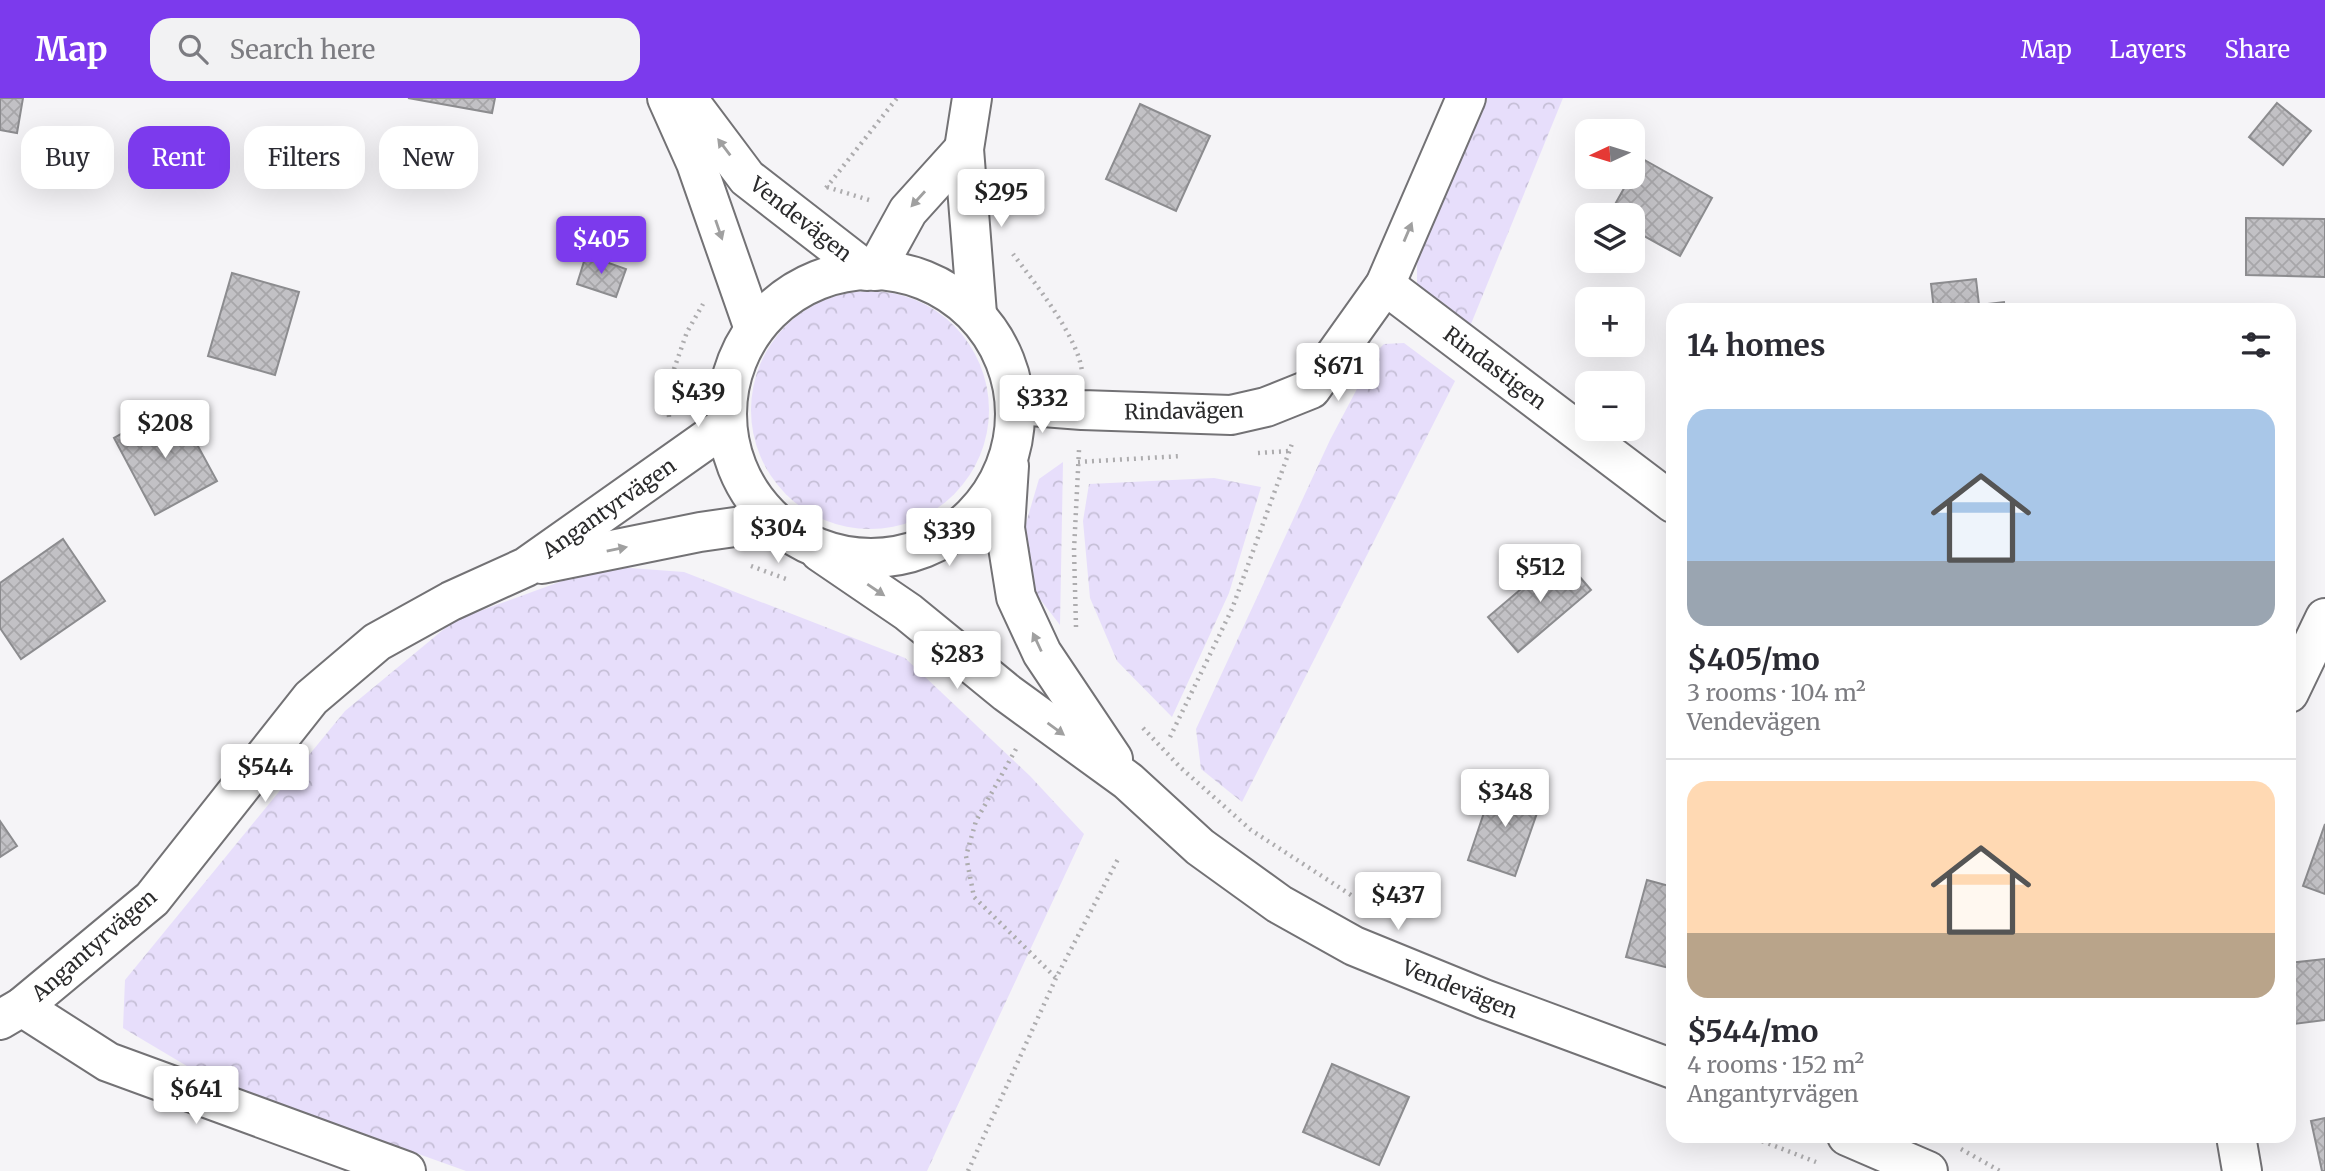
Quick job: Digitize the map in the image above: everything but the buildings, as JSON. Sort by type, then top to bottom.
[{"type":"street","points":[[667,98],[696,163],[754,329]]},
{"type":"street","name":"Vendevägen","points":[[687,98],[747,178],[871,271]]},
{"type":"street","points":[[972,98],[964,149],[977,314]]},
{"type":"street","name":"Rindavägen","points":[[1016,405],[1231,415],[1266,407],[1311,389],[1385,285],[1466,98]]},
{"type":"street","points":[[871,271],[908,211],[964,149]]},
{"type":"street","points":[[894,270],[942,287],[977,314],[1005,356],[1016,405],[1009,456],[993,493],[958,530],[914,552],[863,558],[820,552],[792,538],[770,522],[743,477],[727,425],[732,373],[754,329],[797,289],[844,271],[871,271],[894,270]]},
{"type":"street","name":"Rindastigen","points":[[1385,285],[1666,498]]},
{"type":"street","name":"Angantyrvägen","points":[[11,1013],[152,900],[311,698],[377,642],[452,601],[526,567],[727,425]]},
{"type":"street","name":"Vendevägen","points":[[1009,456],[1005,528],[1016,597],[1042,653],[1128,781]]},
{"type":"street","name":"Angantyrvägen","points":[[526,567],[700,532],[770,522]]},
{"type":"street","name":"Vendevägen","points":[[820,552],[908,612],[1007,693],[1128,781],[1200,847],[1279,904],[1354,946],[1483,999],[1666,1066]]},
{"type":"street","points":[[2296,678],[2325,618]]},
{"type":"street","points":[[11,1013],[108,1062],[400,1170]]},
{"type":"street","points":[[2237,1143],[2242,1171]]},
{"type":"street","points":[[1837,1151],[1928,1171]]},
{"type":"path","points":[[816,183],[908,211]]},
{"type":"path","points":[[972,235],[1011,252],[1045,297],[1081,358],[1083,386],[1074,550],[1076,637]]},
{"type":"path","points":[[1134,718],[1181,768],[1251,830],[1364,903]]},
{"type":"path","points":[[1020,742],[976,821],[966,856],[974,897],[1056,978]]},
{"type":"path","points":[[968,1171],[1056,978],[1118,859]]},
{"type":"path","points":[[1790,1143],[1837,1151]]},
{"type":"green space","points":[[1481,98],[1563,98],[1471,324],[1417,291],[1417,257]]},
{"type":"green space","points":[[858,291],[882,291],[905,296],[926,305],[946,318],[962,334],[984,375],[989,410],[987,433],[980,456],[962,486],[946,502],[905,524],[882,529],[858,529],[835,524],[814,515],[794,502],[778,486],[756,445],[751,422],[751,398],[756,375],[765,354],[778,334],[794,318],[835,296]]},
{"type":"green space","points":[[1404,343],[1455,381],[1242,802],[1201,769],[1196,729],[1330,440],[1377,351],[1384,344]]},
{"type":"green space","points":[[1063,462],[1060,625],[1029,585],[1024,530],[1039,479]]},
{"type":"green space","points":[[1214,478],[1261,487],[1229,593],[1172,717],[1117,661],[1090,598],[1083,521],[1089,484]]},
{"type":"green space","points":[[603,566],[684,572],[905,658],[1030,776],[1084,834],[927,1171],[466,1171],[207,1078],[123,1028],[125,980],[345,711],[455,620]]}]
